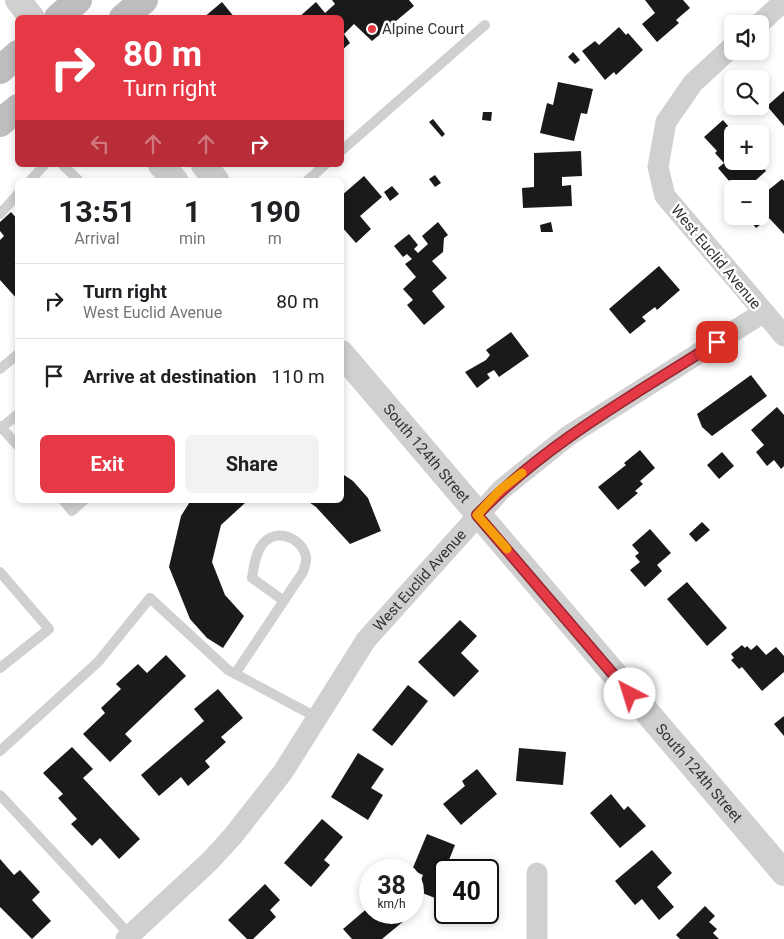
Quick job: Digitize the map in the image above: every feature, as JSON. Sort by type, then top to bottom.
[{"type":"main road","points":[[127,15],[144,0]]},
{"type":"main road","points":[[0,70],[15,57]]},
{"type":"main road","points":[[0,123],[15,110]]},
{"type":"street","points":[[18,0],[30,15]]},
{"type":"street","points":[[769,15],[784,1]]},
{"type":"street","name":"West Euclid Avenue","points":[[128,937],[210,861],[232,837],[282,772],[366,640],[500,490],[568,436],[764,312],[665,196],[658,167],[666,122],[693,83],[724,54]]},
{"type":"street","points":[[163,167],[172,178]]},
{"type":"street","points":[[206,167],[214,178]]},
{"type":"street","points":[[764,312],[784,336]]},
{"type":"street","name":"South 124th Street","points":[[344,357],[784,874]]},
{"type":"street","points":[[537,874],[537,939]]},
{"type":"lane","points":[[344,148],[485,25]]},
{"type":"lane","points":[[32,178],[42,167]]},
{"type":"lane","points":[[65,167],[76,178]]},
{"type":"lane","points":[[310,178],[323,167]]},
{"type":"lane","points":[[0,214],[15,197]]},
{"type":"lane","points":[[0,369],[15,356]]},
{"type":"lane","points":[[15,416],[1,427],[15,443]]},
{"type":"lane","points":[[65,503],[72,511],[81,503]]},
{"type":"lane","points":[[235,674],[284,602],[303,572],[306,558],[301,546],[288,536],[276,535],[262,543],[256,557],[252,578],[284,602]]},
{"type":"lane","points":[[0,572],[49,629],[0,668]]},
{"type":"lane","points":[[0,751],[98,662],[150,598],[228,670],[316,717]]},
{"type":"lane","points":[[0,794],[128,937]]},
{"type":"building","name":"Alpine Court","points":[[332,0],[409,0],[414,6],[372,41],[354,24],[344,34],[344,15],[301,15],[316,2],[325,13],[335,4]]},
{"type":"building","points":[[645,0],[683,0],[690,8],[676,20],[679,23],[657,42],[642,24],[655,13]]},
{"type":"building","points":[[222,2],[233,15],[207,15]]},
{"type":"building","points":[[619,27],[626,35],[628,33],[643,50],[616,75],[614,72],[605,80],[582,51],[595,41],[599,45]]},
{"type":"building","name":"Alpine Court","points":[[344,34],[350,43],[344,48]]},
{"type":"building","points":[[573,52],[580,60],[575,64],[568,57]]},
{"type":"building","points":[[558,82],[593,89],[587,114],[581,113],[574,141],[540,133],[547,103],[553,105]]},
{"type":"building","points":[[784,91],[784,126],[769,108],[769,104]]},
{"type":"building","points":[[483,112],[492,112],[491,121],[482,120]]},
{"type":"building","points":[[433,119],[445,134],[442,137],[429,122]]},
{"type":"building","points":[[723,120],[727,125],[724,125],[724,163],[715,153],[717,151],[704,137]]},
{"type":"building","points":[[581,151],[582,176],[562,177],[562,186],[571,185],[572,206],[523,208],[522,188],[534,187],[534,153]]},
{"type":"building","points":[[724,163],[724,170],[766,171],[756,180],[728,180],[718,168]]},
{"type":"building","points":[[435,175],[441,183],[435,187],[429,179]]},
{"type":"building","points":[[364,176],[382,197],[360,216],[371,229],[356,243],[344,229],[344,193]]},
{"type":"building","points":[[782,179],[784,181],[784,234],[769,218],[769,190]]},
{"type":"building","points":[[392,186],[399,194],[390,201],[384,192]]},
{"type":"building","points":[[11,212],[15,217],[15,297],[0,280],[0,240],[4,236],[0,231],[0,222]]},
{"type":"building","points":[[438,222],[448,235],[444,238],[443,252],[432,261],[447,278],[432,291],[445,307],[424,325],[407,305],[413,300],[403,289],[416,277],[405,264],[412,259],[407,254],[403,257],[394,246],[409,234],[418,245],[414,249],[418,253],[428,244],[422,236]]},
{"type":"building","points":[[551,222],[553,232],[541,232],[540,225]]},
{"type":"building","points":[[659,266],[680,290],[657,310],[655,307],[642,317],[646,321],[630,334],[609,309]]},
{"type":"building","points":[[511,332],[529,356],[499,377],[494,370],[487,374],[490,378],[477,388],[465,372],[486,360],[490,355],[486,350]]},
{"type":"building","points":[[751,375],[767,396],[712,436],[702,427],[697,414]]},
{"type":"building","points":[[777,407],[784,415],[784,466],[781,469],[774,460],[767,466],[756,452],[764,445],[751,430]]},
{"type":"building","points":[[640,450],[655,468],[640,481],[643,484],[635,491],[638,493],[618,510],[598,487],[626,465],[624,463]]},
{"type":"building","points":[[722,452],[734,466],[719,479],[707,465]]},
{"type":"building","points":[[344,475],[353,481],[368,498],[381,531],[350,544],[310,503],[344,503]]},
{"type":"building","points":[[189,503],[245,503],[221,525],[212,562],[225,595],[244,616],[223,648],[207,638],[190,619],[169,567],[181,516]]},
{"type":"building","points":[[702,522],[710,530],[696,542],[689,534]]},
{"type":"building","points":[[650,529],[671,553],[657,565],[662,571],[645,587],[630,570],[640,562],[635,556],[639,553],[632,545]]},
{"type":"building","points":[[687,582],[727,628],[707,646],[667,599]]},
{"type":"building","points":[[460,620],[477,636],[461,653],[479,671],[454,697],[418,662]]},
{"type":"building","points":[[742,645],[745,648],[747,646],[751,650],[757,645],[766,655],[776,647],[784,656],[784,672],[762,691],[742,667],[739,669],[731,660],[734,658],[731,654]]},
{"type":"building","points":[[166,655],[186,676],[125,734],[132,741],[110,762],[83,734],[105,713],[101,708],[121,689],[116,684],[138,664],[147,673]]},
{"type":"building","points":[[408,685],[428,701],[392,746],[372,730]]},
{"type":"building","points":[[218,689],[243,718],[221,737],[226,742],[205,761],[210,767],[188,786],[181,777],[159,796],[141,775],[204,721],[194,709]]},
{"type":"building","points":[[784,716],[784,736],[774,724]]},
{"type":"building","points":[[72,747],[93,769],[83,778],[140,839],[119,859],[100,838],[92,846],[71,824],[77,819],[58,798],[63,794],[43,773]]},
{"type":"building","points":[[519,748],[566,752],[563,785],[516,781]]},
{"type":"building","points":[[358,753],[384,769],[371,788],[383,795],[368,820],[331,797]]},
{"type":"building","points":[[477,769],[497,794],[461,825],[443,804],[465,786],[462,781]]},
{"type":"building","points":[[611,794],[624,810],[628,806],[646,826],[620,848],[590,813]]},
{"type":"building","points":[[322,819],[343,837],[324,860],[330,865],[311,887],[284,863]]},
{"type":"building","points":[[427,834],[455,845],[449,859],[434,859],[434,898],[424,894],[424,859],[417,859]]},
{"type":"building","points":[[652,850],[672,873],[657,887],[674,907],[659,920],[642,899],[635,905],[615,881]]},
{"type":"building","points":[[0,859],[14,875],[20,870],[40,892],[32,900],[51,921],[32,939],[0,907]]},
{"type":"building","points":[[265,884],[280,900],[270,910],[276,917],[253,939],[247,939],[228,920]]},
{"type":"building","points":[[705,906],[715,916],[709,922],[717,929],[713,933],[719,939],[680,939],[676,935]]},
{"type":"building","points":[[359,915],[359,924],[400,924],[382,939],[352,939],[343,929]]},
{"type":"slow traffic","points":[[507,549],[477,515],[500,490],[522,473]]},
{"type":"place","name":"Alpine Court","points":[[372,29]]},
{"type":"route","points":[[630,694],[477,515],[500,490],[568,436],[717,342]]}]
